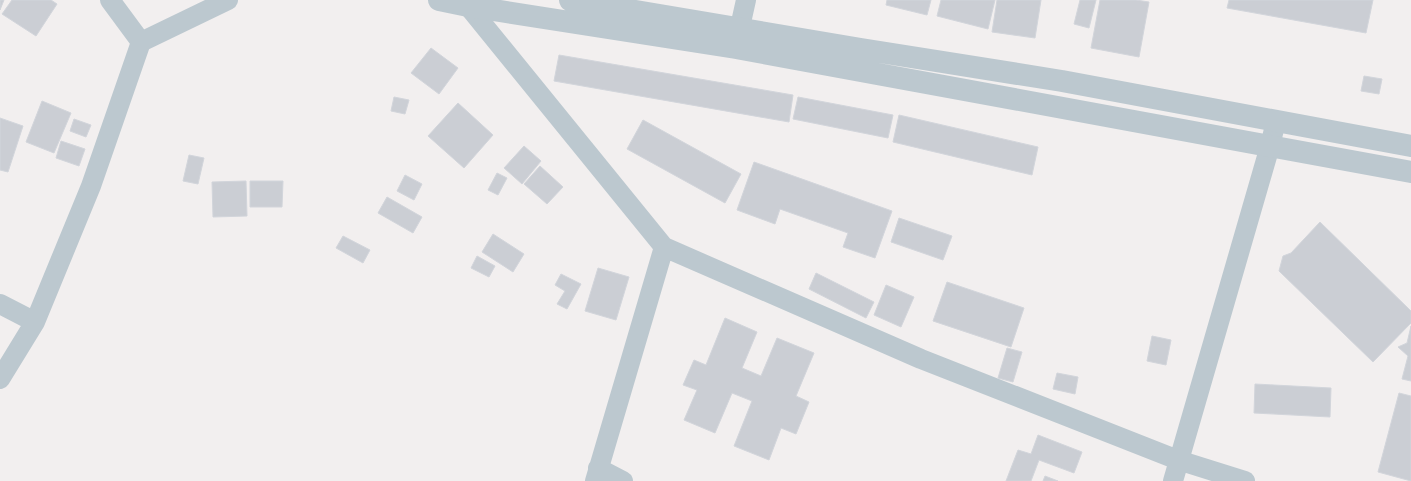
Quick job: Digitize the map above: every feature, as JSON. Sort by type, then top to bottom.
[{"type":"street","points":[[110,0],[141,42]]},
{"type":"street","points":[[0,379],[34,322],[91,186],[141,42],[228,0]]},
{"type":"street","points":[[439,0],[1062,81],[1411,146]]},
{"type":"street","points":[[570,0],[737,38],[1270,146],[1411,172]]},
{"type":"street","points":[[737,38],[746,0]]},
{"type":"street","points":[[468,3],[664,246],[921,359],[1178,460],[1245,481]]},
{"type":"street","points":[[1173,481],[1276,121]]},
{"type":"street","points":[[623,481],[597,475],[664,246]]},
{"type":"street","points":[[0,304],[34,322]]},
{"type":"building","points":[[0,0],[4,0],[0,10]]},
{"type":"building","points":[[12,0],[51,0],[57,4],[36,36],[2,14]]},
{"type":"building","points":[[887,0],[931,0],[927,15],[886,5]]},
{"type":"building","points":[[941,0],[995,0],[988,29],[937,16]]},
{"type":"building","points":[[997,0],[1041,0],[1035,38],[992,32]]},
{"type":"building","points":[[1080,0],[1096,0],[1089,28],[1074,24]]},
{"type":"building","points":[[1100,0],[1136,0],[1149,2],[1139,57],[1091,48]]},
{"type":"building","points":[[1229,0],[1373,0],[1366,33],[1227,8]]},
{"type":"building","points":[[431,48],[458,68],[439,94],[411,73]]},
{"type":"building","points":[[559,55],[793,95],[789,122],[554,81]]},
{"type":"building","points":[[1364,76],[1382,79],[1379,94],[1361,91]]},
{"type":"building","points":[[394,97],[409,100],[405,114],[391,111]]},
{"type":"building","points":[[798,97],[893,115],[888,138],[793,119]]},
{"type":"building","points":[[42,101],[71,113],[54,153],[26,142]]},
{"type":"building","points":[[458,103],[493,135],[464,168],[428,136]]},
{"type":"building","points":[[899,115],[1038,147],[1032,175],[893,142]]},
{"type":"building","points":[[0,118],[23,126],[8,172],[0,170]]},
{"type":"building","points":[[74,119],[91,125],[86,137],[70,131]]},
{"type":"building","points":[[643,120],[741,174],[725,203],[627,149]]},
{"type":"building","points":[[61,141],[85,149],[79,166],[56,158]]},
{"type":"building","points":[[524,146],[541,161],[522,184],[504,168]]},
{"type":"building","points":[[189,155],[204,158],[198,184],[183,181]]},
{"type":"building","points":[[754,162],[892,211],[875,258],[843,247],[848,233],[780,209],[775,224],[737,210]]},
{"type":"building","points":[[540,166],[563,187],[547,204],[524,184]]},
{"type":"building","points":[[497,173],[507,178],[498,195],[488,190]]},
{"type":"building","points":[[405,175],[422,184],[414,200],[397,191]]},
{"type":"building","points":[[246,181],[247,216],[213,217],[212,182]]},
{"type":"building","points":[[250,181],[283,181],[282,207],[250,207]]},
{"type":"building","points":[[387,197],[422,217],[413,233],[378,213]]},
{"type":"building","points":[[899,218],[952,236],[943,260],[891,242]]},
{"type":"building","points":[[1320,222],[1411,311],[1411,323],[1373,362],[1279,271],[1283,256],[1291,253]]},
{"type":"building","points":[[493,234],[524,254],[513,272],[482,252]]},
{"type":"building","points":[[343,236],[370,250],[363,263],[336,248]]},
{"type":"building","points":[[477,256],[495,266],[489,277],[471,268]]},
{"type":"building","points":[[598,268],[629,277],[616,320],[585,311]]},
{"type":"building","points":[[816,273],[874,302],[866,318],[809,289]]},
{"type":"building","points":[[561,274],[581,284],[567,309],[557,304],[565,291],[555,285]]},
{"type":"building","points":[[947,282],[1024,308],[1011,347],[933,321]]},
{"type":"building","points":[[886,285],[914,297],[901,327],[874,315]]},
{"type":"building","points":[[725,318],[757,332],[742,368],[761,376],[777,338],[814,353],[796,396],[809,402],[796,434],[781,428],[769,460],[734,446],[752,401],[732,393],[715,433],[684,420],[697,390],[683,385],[694,360],[706,365]]},
{"type":"building","points":[[1411,326],[1411,381],[1402,379],[1408,356],[1398,347],[1407,343]]},
{"type":"building","points":[[1152,336],[1171,340],[1166,365],[1147,361]]},
{"type":"building","points":[[1007,348],[1022,352],[1013,382],[998,378]]},
{"type":"building","points":[[1057,373],[1078,377],[1075,394],[1053,389]]},
{"type":"building","points":[[1255,384],[1331,388],[1330,417],[1254,413]]},
{"type":"building","points":[[1399,393],[1411,396],[1411,481],[1378,472]]},
{"type":"building","points":[[1038,435],[1082,452],[1074,473],[1039,460],[1031,481],[1006,481],[1018,450],[1031,454]]},
{"type":"building","points":[[1045,476],[1058,481],[1043,481]]}]
